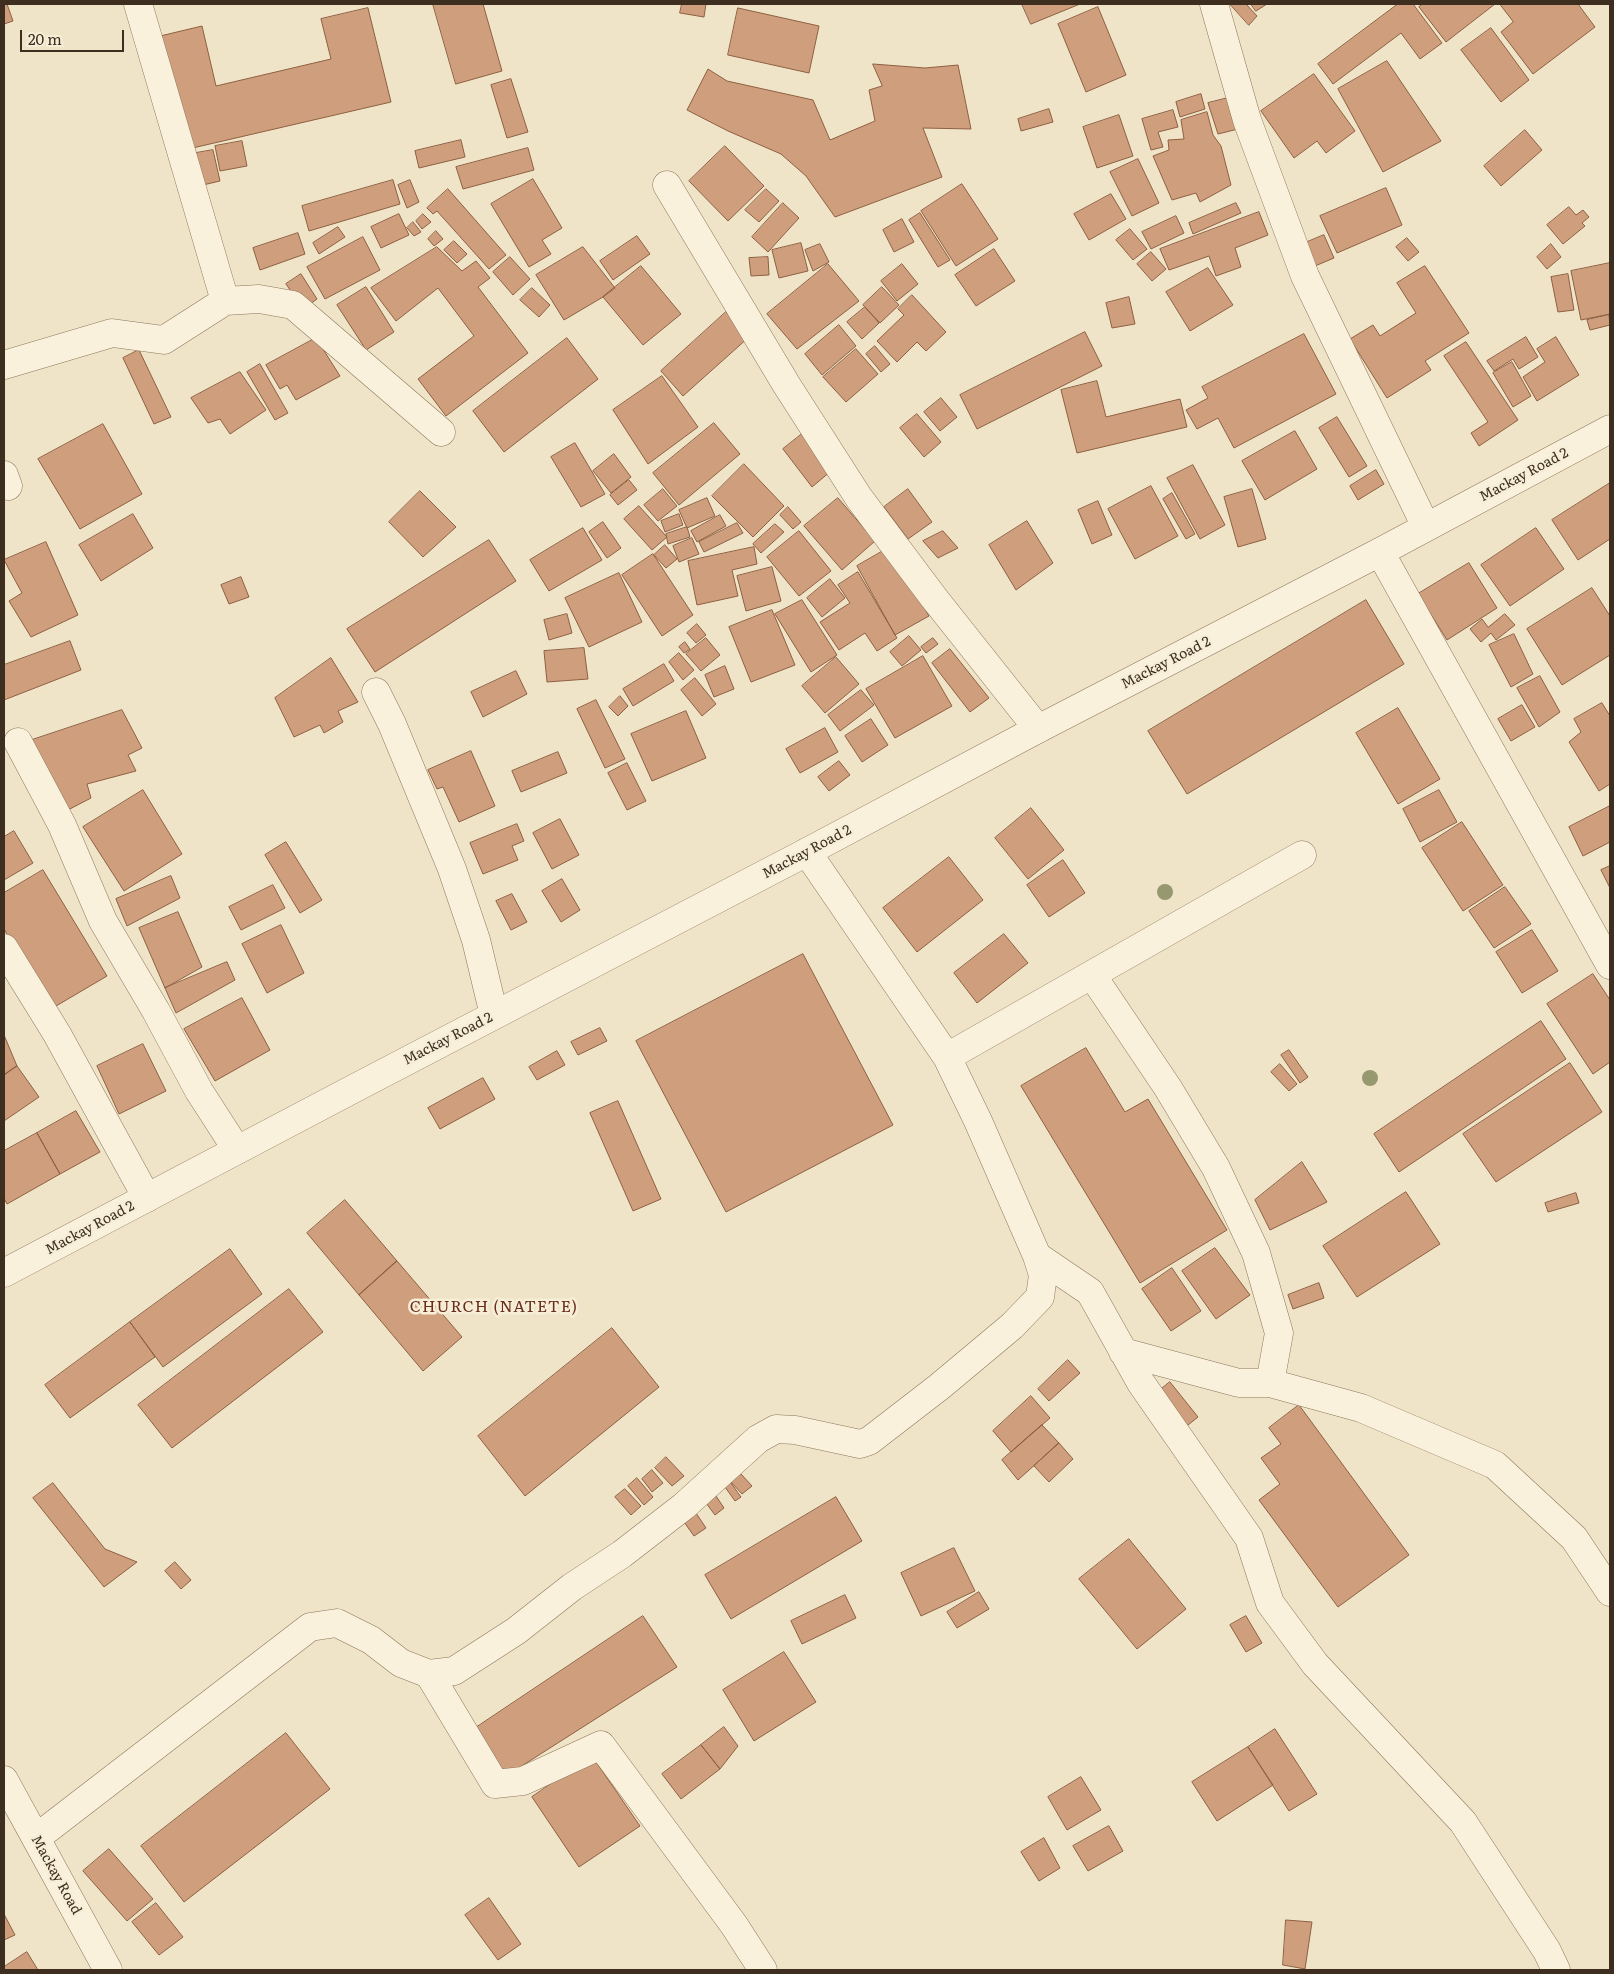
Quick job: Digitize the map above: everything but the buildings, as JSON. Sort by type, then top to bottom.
[{"type":"street","points":[[138,4],[225,301]]},
{"type":"street","points":[[1214,4],[1247,120],[1305,276],[1426,527]]},
{"type":"street","points":[[667,185],[786,384],[859,498],[928,591],[1038,729]]},
{"type":"street","points":[[4,365],[112,333],[164,340],[225,301],[259,299],[293,305],[441,432]]},
{"type":"street","name":"Mackay Road 2","points":[[4,1273],[1038,729],[1380,552],[1610,429]]},
{"type":"street","points":[[1380,552],[1610,965]]},
{"type":"street","points":[[376,692],[392,724],[452,869],[476,940],[494,1016]]},
{"type":"street","points":[[18,742],[62,825],[103,921],[156,1011],[199,1091],[237,1150]]},
{"type":"street","points":[[36,1838],[310,1627],[337,1623],[371,1640],[402,1663],[429,1674],[454,1671],[516,1631],[572,1587],[622,1554],[684,1506],[758,1439],[776,1429],[795,1430],[860,1444],[877,1436],[1012,1326],[1040,1297],[1043,1275],[1037,1256],[985,1137],[947,1057],[807,852]]},
{"type":"street","points":[[947,1057],[1302,855]]},
{"type":"street","points":[[4,948],[57,1034],[147,1198]]},
{"type":"street","points":[[1092,975],[1168,1088],[1216,1168],[1256,1253],[1279,1333],[1270,1384]]},
{"type":"street","points":[[1037,1256],[1090,1292],[1141,1384],[1249,1538],[1270,1603],[1315,1664],[1463,1822],[1547,1951],[1556,1970]]},
{"type":"street","points":[[1123,1352],[1239,1383],[1270,1384],[1361,1408],[1495,1465],[1574,1538],[1610,1592]]},
{"type":"street","points":[[429,1674],[495,1784],[522,1781],[601,1745],[734,1925],[763,1970]]},
{"type":"street","name":"Mackay Road","points":[[6,1789],[36,1838],[108,1970]]},
{"type":"district","name":"CHURCH (NATETE)","points":[[494,1307]]}]
